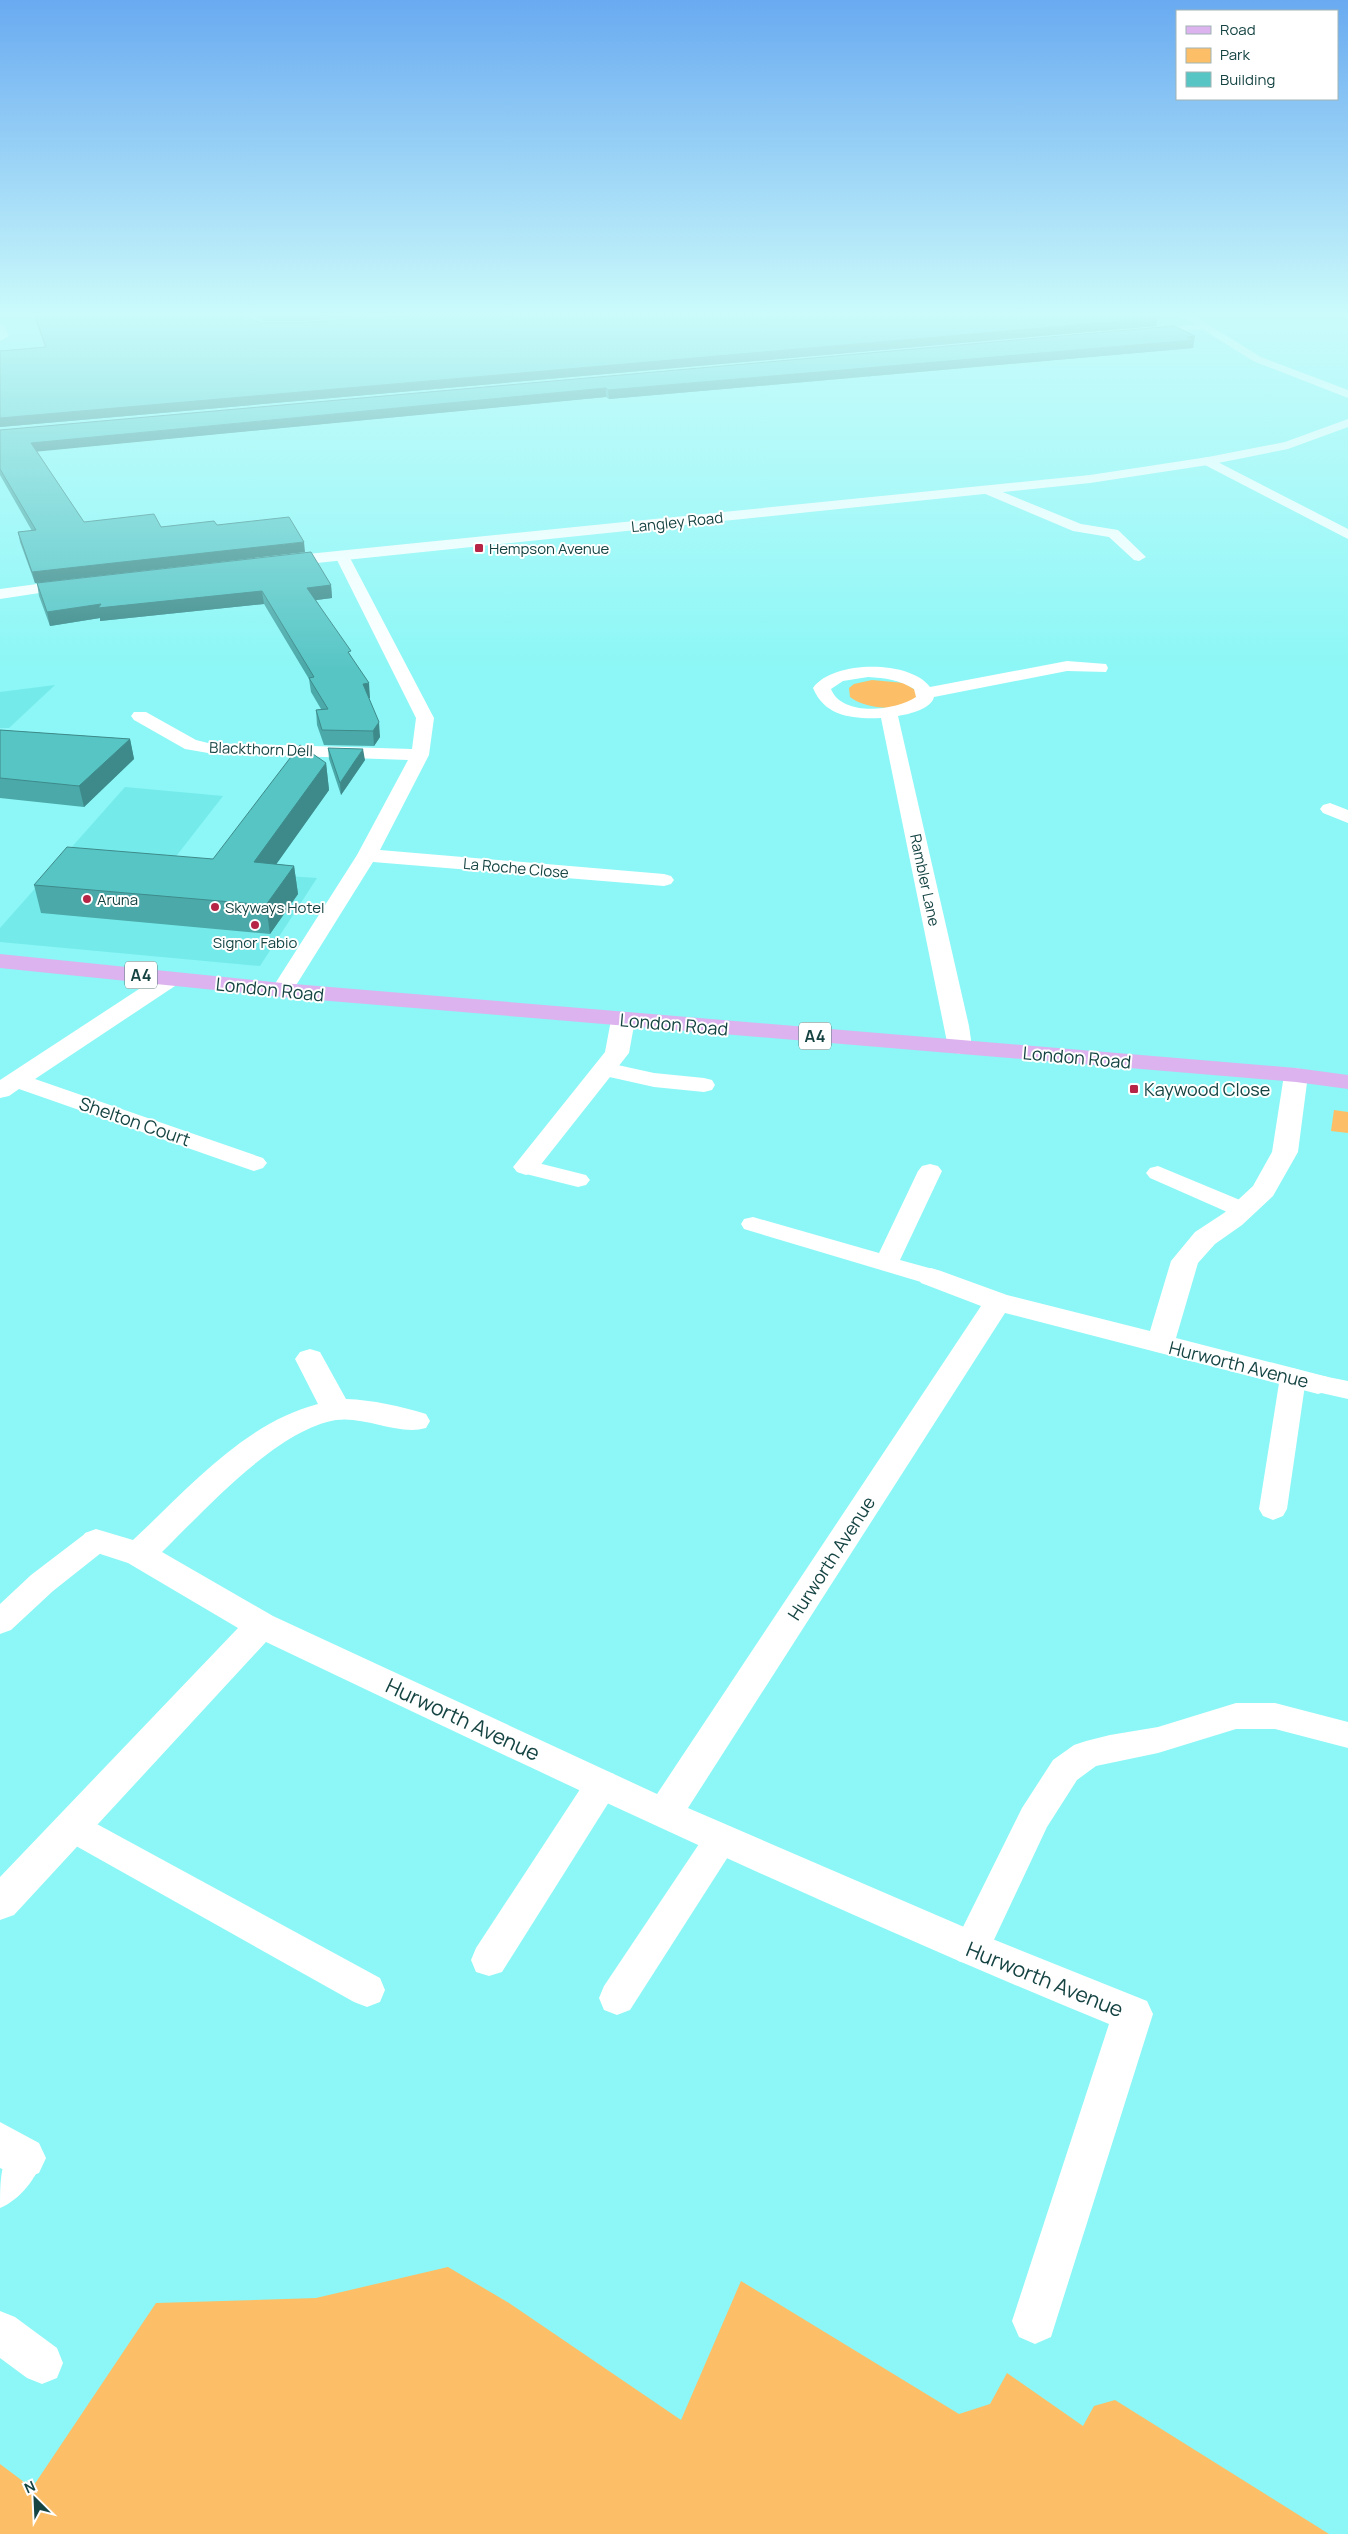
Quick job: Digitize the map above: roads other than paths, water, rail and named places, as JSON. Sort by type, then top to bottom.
[{"type":"main road","name":"London Road","points":[[0,960],[282,990],[1296,1075],[1348,1082]]},
{"type":"street","name":"Langley Road","points":[[264,564],[1090,479],[1208,461],[1288,445],[1323,432]]},
{"type":"street","points":[[1208,461],[1348,535]]},
{"type":"street","points":[[988,490],[1078,528],[1113,533],[1139,557]]},
{"type":"street","points":[[282,990],[367,855],[420,755],[425,718],[342,556]]},
{"type":"street","points":[[0,594],[90,582]]},
{"type":"street","points":[[926,693],[1067,666],[1100,668]]},
{"type":"street","points":[[884,673],[913,681],[922,687],[926,693],[925,699],[912,708],[889,713],[872,714],[839,708],[828,702],[822,695],[822,688],[827,682],[844,675],[884,673]]},
{"type":"street","name":"Rambler Lane","points":[[889,713],[955,1016],[960,1047]]},
{"type":"street","name":"Blackthorn Dell","points":[[140,716],[191,745],[208,748],[420,755]]},
{"type":"street","points":[[1330,809],[1348,817]]},
{"type":"street","name":"La Roche Close","points":[[367,855],[664,880]]},
{"type":"street","points":[[8,1085],[170,979]]},
{"type":"street","points":[[526,1167],[617,1053],[622,1020]]},
{"type":"street","name":"Hurworth Avenue","points":[[1160,1344],[1185,1261],[1205,1238],[1243,1210],[1264,1190],[1285,1152],[1296,1075]]},
{"type":"street","name":"Shelton Court","points":[[8,1085],[254,1163]]},
{"type":"street","name":"Hurworth Avenue","points":[[932,1277],[998,1302],[1305,1380]]},
{"type":"street","name":"Hurworth Avenue","points":[[664,1814],[998,1302]]},
{"type":"street","points":[[310,1359],[336,1409]]},
{"type":"street","points":[[139,1554],[240,1460],[305,1417],[336,1409],[364,1411],[415,1421]]},
{"type":"street","name":"Hurworth Avenue","points":[[96,1541],[139,1554],[262,1625],[664,1814],[971,1949],[1132,2014],[1036,2321]]},
{"type":"street","points":[[0,1903],[262,1625]]},
{"type":"lane","points":[[604,1069],[654,1080],[704,1085]]},
{"type":"lane","points":[[526,1167],[578,1180]]},
{"type":"lane","points":[[886,1264],[930,1171]]},
{"type":"lane","points":[[1158,1174],[1243,1210]]},
{"type":"lane","points":[[753,1224],[932,1277]]},
{"type":"lane","points":[[1273,1509],[1305,1380],[1348,1390]]},
{"type":"lane","points":[[0,1622],[42,1584],[96,1541]]},
{"type":"lane","points":[[971,1949],[1034,1818],[1064,1770],[1086,1755],[1110,1748],[1158,1740],[1236,1716],[1275,1716],[1348,1735]]},
{"type":"lane","points":[[489,1960],[602,1784]]},
{"type":"lane","points":[[72,1827],[367,1990]]},
{"type":"lane","points":[[617,1998],[721,1839]]},
{"type":"lane","points":[[0,2332],[42,2363]]},
{"type":"place","name":"Hempson Avenue","points":[[479,548]]},
{"type":"place","name":"Aruna","points":[[87,899]]},
{"type":"place","name":"Skyways Hotel","points":[[215,907]]},
{"type":"place","name":"Signor Fabio","points":[[255,925]]},
{"type":"place","name":"Kaywood Close","points":[[1134,1089]]}]
